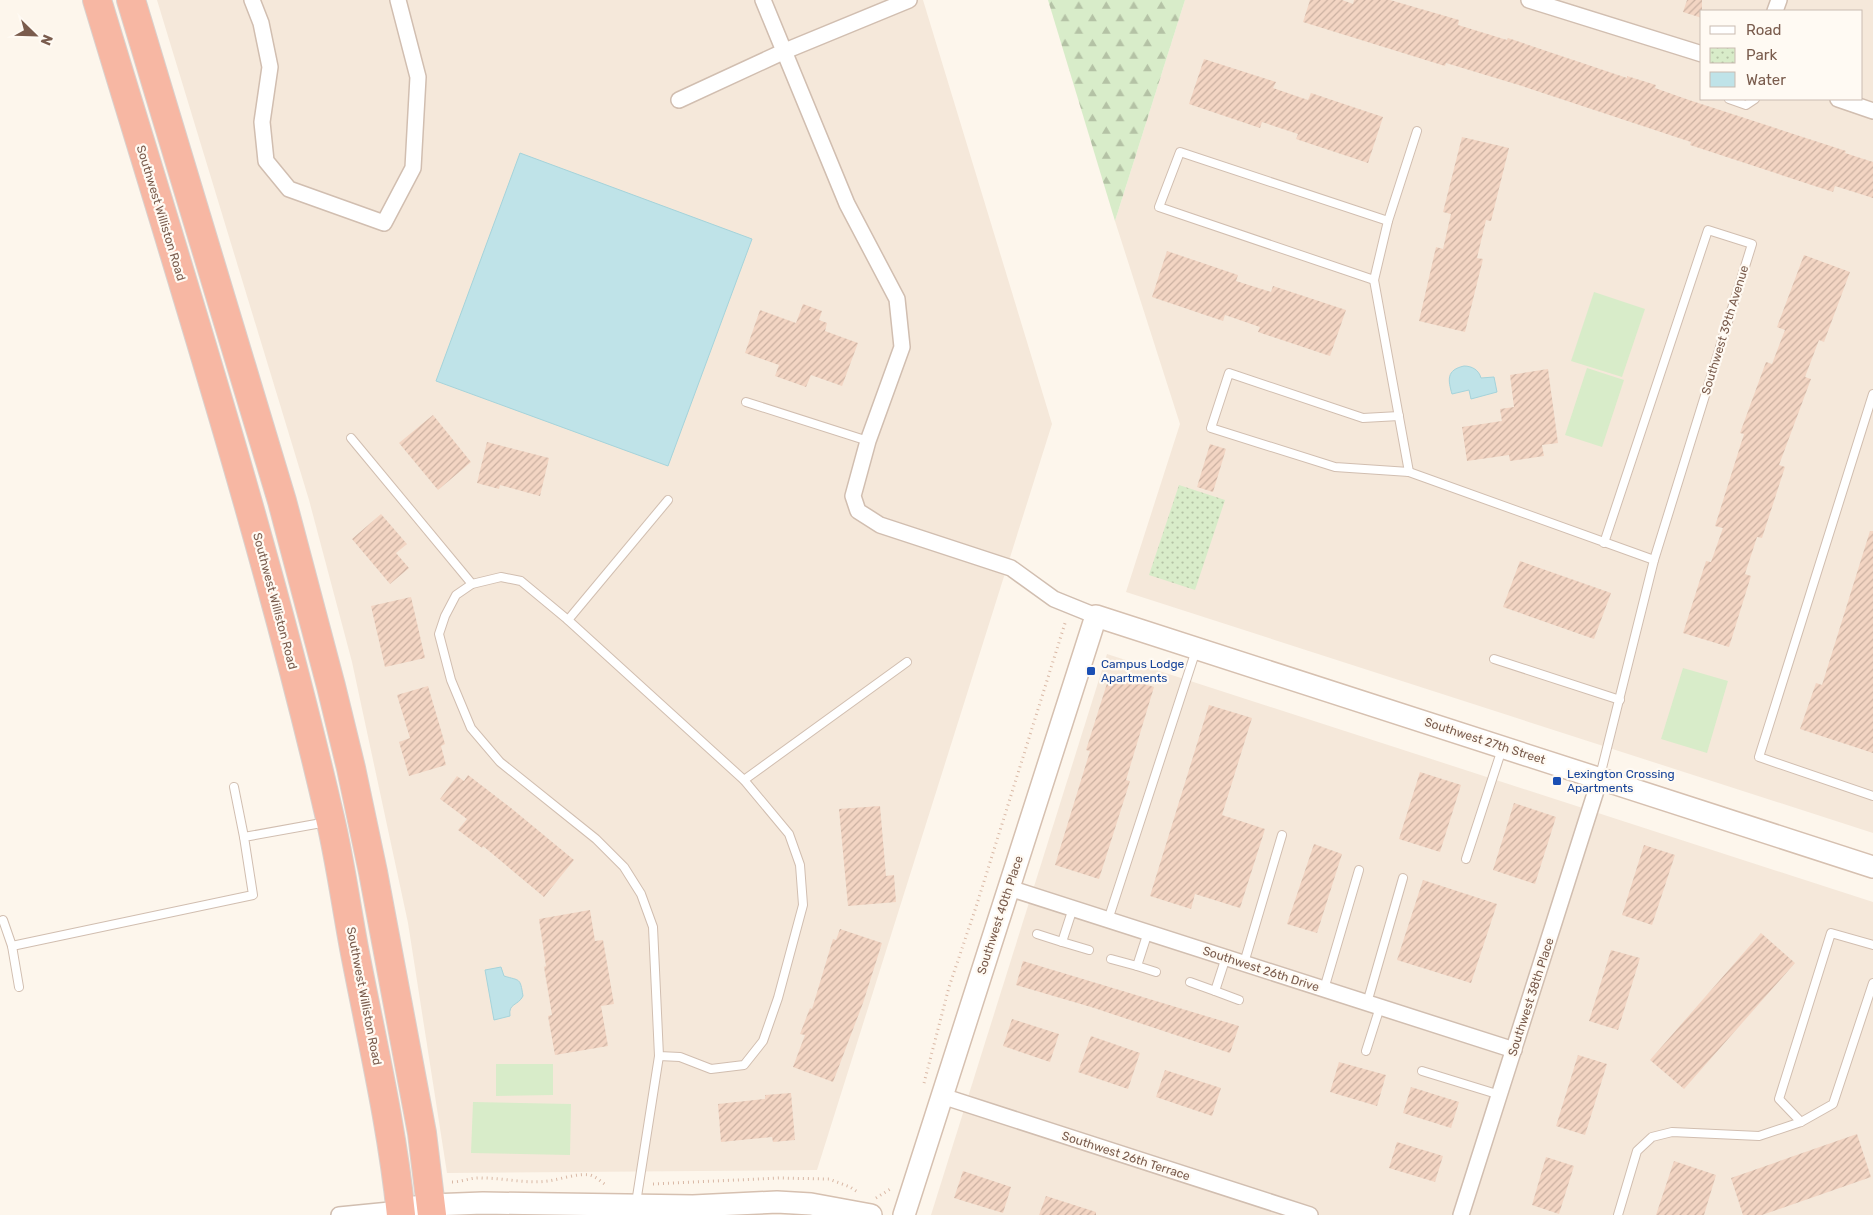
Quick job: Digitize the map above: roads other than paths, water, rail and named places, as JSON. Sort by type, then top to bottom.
[{"type":"highway","name":"Southwest Williston Road","points":[[97,0],[230,437],[266,564],[331,821],[380,1076],[400,1212]]},
{"type":"highway","points":[[131,0],[282,501],[331,686],[375,881],[422,1133],[432,1210]]},
{"type":"street","points":[[252,0],[261,23],[270,67],[262,122],[266,161],[289,189],[384,223],[413,168],[418,77],[398,0]]},
{"type":"street","points":[[763,0],[847,204],[897,299],[902,347],[868,441],[853,496],[858,511],[880,525],[1011,568],[1054,599],[1096,616]]},
{"type":"street","points":[[679,100],[785,51],[909,0]]},
{"type":"street","points":[[1529,0],[1700,53]]},
{"type":"street","points":[[1841,100],[1873,110]]},
{"type":"street","name":"Southwest 27th Street","points":[[1096,616],[1873,867]]},
{"type":"street","name":"Southwest 40th Place","points":[[904,1215],[933,1093],[1009,888],[1096,616]]},
{"type":"street","name":"Southwest 38th Place","points":[[1462,1215],[1600,778]]},
{"type":"street","name":"Southwest 26th Drive","points":[[1009,888],[1514,1050]]},
{"type":"street","name":"Southwest 26th Terrace","points":[[933,1093],[1310,1215]]},
{"type":"street","points":[[339,1215],[432,1210],[483,1203],[557,1210],[777,1202],[811,1204],[868,1203]]},
{"type":"lane","points":[[1731,100],[1746,105],[1754,100]]},
{"type":"lane","points":[[1409,472],[1374,280],[1388,222],[1418,131]]},
{"type":"lane","points":[[1374,280],[1159,207],[1180,152],[1388,222]]},
{"type":"lane","name":"Southwest 39th Avenue","points":[[1600,778],[1654,560],[1752,244],[1708,230],[1604,543]]},
{"type":"lane","points":[[1399,416],[1363,418],[1229,373],[1211,428],[1335,467],[1409,472],[1654,560]]},
{"type":"lane","points":[[1873,394],[1759,757],[1873,796]]},
{"type":"lane","points":[[746,402],[868,441]]},
{"type":"lane","points":[[1867,411],[1873,419]]},
{"type":"lane","points":[[351,438],[472,584]]},
{"type":"lane","points":[[568,620],[668,500]]},
{"type":"lane","points":[[636,1206],[658,1056],[653,927],[641,894],[624,868],[596,839],[500,762],[471,728],[451,680],[439,634],[445,616],[456,595],[472,584],[501,577],[521,581],[568,620],[744,780],[789,834],[800,865],[803,905],[778,998],[763,1041],[744,1065],[711,1069],[680,1057],[658,1056]]},
{"type":"lane","points":[[1108,920],[1196,648]]},
{"type":"lane","points":[[1494,659],[1620,700]]},
{"type":"lane","points":[[744,780],[907,662]]},
{"type":"lane","points":[[1466,859],[1502,747]]},
{"type":"lane","points":[[12,946],[254,895],[234,787]]},
{"type":"lane","points":[[244,837],[331,821]]},
{"type":"lane","points":[[1244,963],[1282,835]]},
{"type":"lane","points":[[1324,989],[1358,870]]},
{"type":"lane","points":[[1366,1051],[1374,1005],[1403,878]]},
{"type":"lane","points":[[1062,942],[1072,908]]},
{"type":"lane","points":[[3,920],[12,946],[19,987]]},
{"type":"lane","points":[[1137,966],[1148,932]]},
{"type":"lane","points":[[1801,1122],[1779,1099],[1831,933],[1873,945]]},
{"type":"lane","points":[[1037,934],[1089,950]]},
{"type":"lane","points":[[1111,958],[1156,972]]},
{"type":"lane","points":[[1215,991],[1226,958]]},
{"type":"lane","points":[[1190,982],[1239,1000]]},
{"type":"lane","points":[[1618,1215],[1637,1151],[1652,1137],[1672,1132],[1759,1136],[1801,1122],[1833,1104],[1873,983]]},
{"type":"lane","points":[[1422,1071],[1500,1095]]},
{"type":"water","points":[[520,153],[752,239],[668,466],[436,381]]},
{"type":"water","points":[[1464,366],[1475,369],[1481,378],[1494,377],[1497,392],[1471,399],[1469,390],[1452,394],[1449,380],[1451,373]]},
{"type":"water","points":[[501,967],[504,976],[520,983],[523,996],[510,1009],[510,1016],[494,1020],[485,970]]},
{"type":"place","name":"Campus Lodge Apartments","points":[[1091,671]]},
{"type":"place","name":"Lexington Crossing Apartments","points":[[1557,781]]}]
